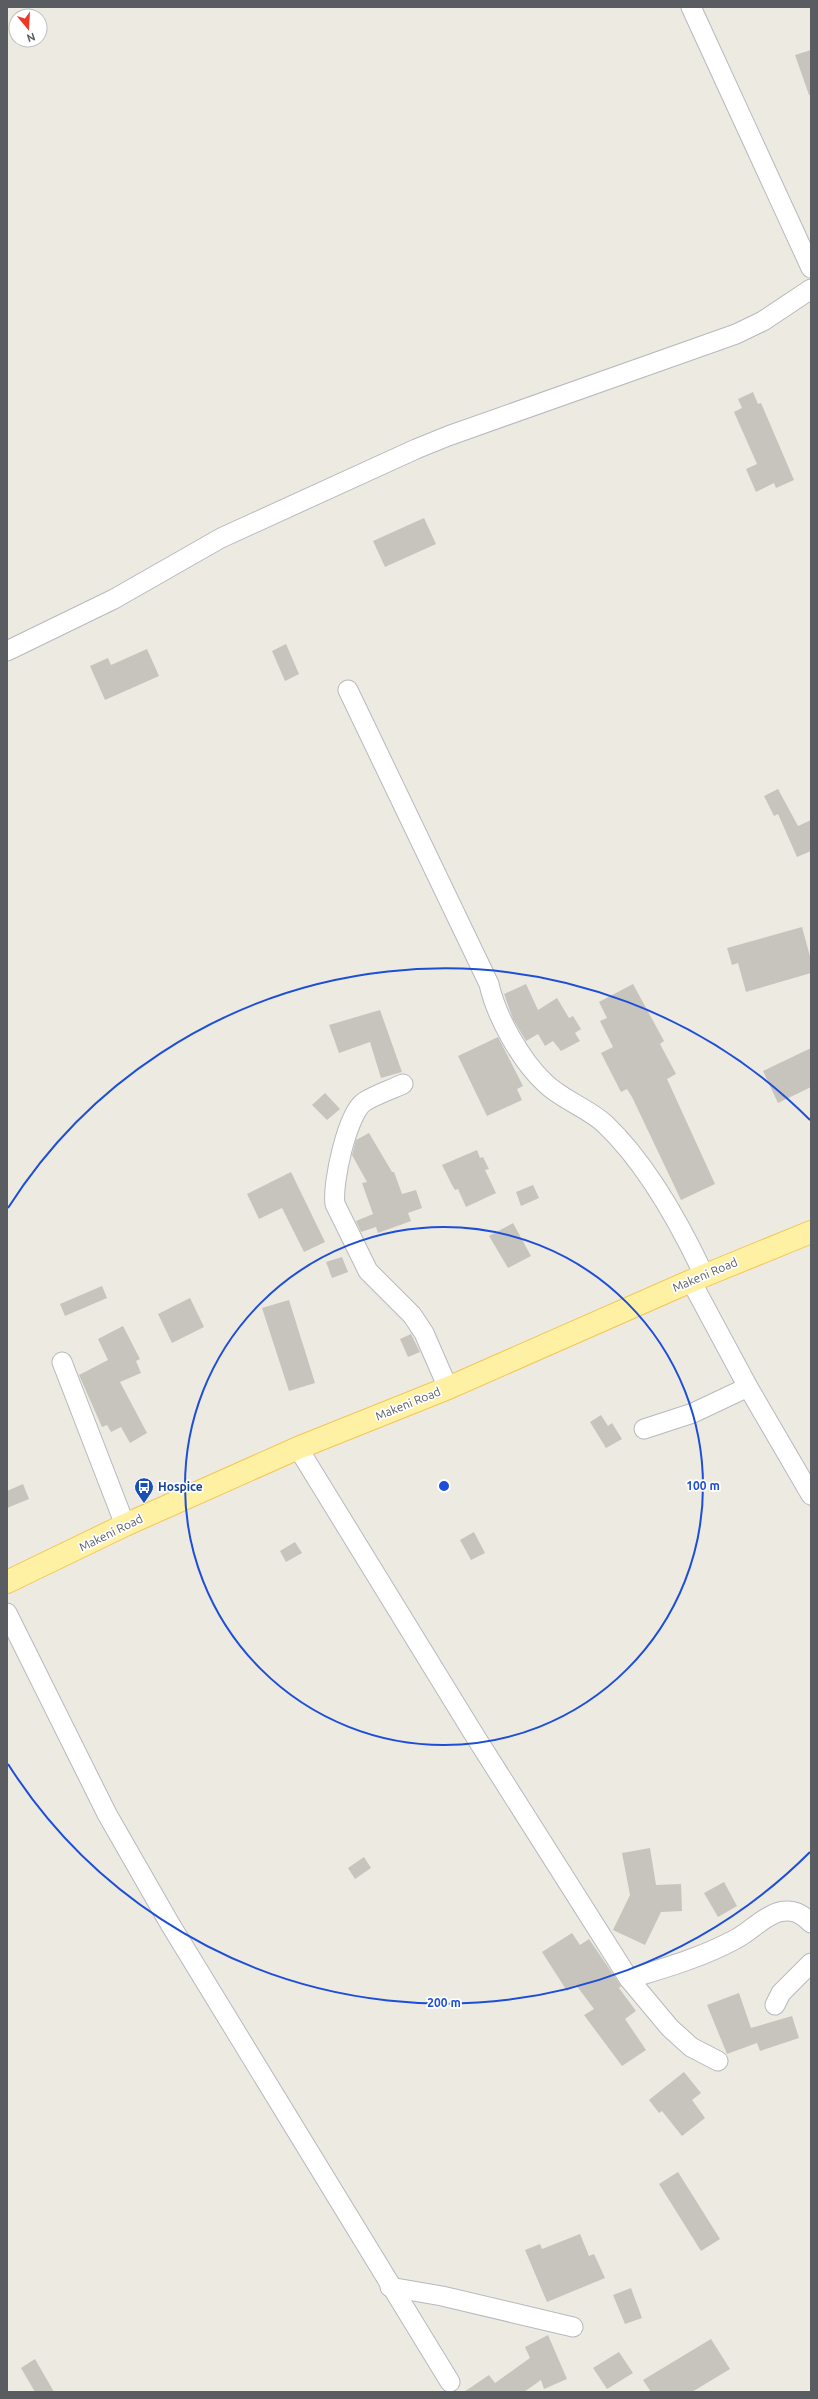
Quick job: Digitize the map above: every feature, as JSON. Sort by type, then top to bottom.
[{"type":"main road","name":"Makeni Road","points":[[7,1582],[125,1525],[298,1448],[448,1388],[698,1278],[811,1232]]},
{"type":"street","points":[[691,7],[811,268]]},
{"type":"street","points":[[7,651],[114,599],[221,538],[409,453],[448,436],[736,334],[763,321],[811,289]]},
{"type":"street","points":[[348,690],[489,984],[492,1000],[510,1035],[546,1084],[605,1124],[638,1162],[683,1231],[698,1278],[748,1387],[811,1495]]},
{"type":"street","points":[[402,1084],[363,1103],[356,1112],[344,1142],[334,1193],[335,1204],[368,1271],[412,1315],[424,1333],[448,1388]]},
{"type":"street","points":[[62,1362],[125,1525]]},
{"type":"street","points":[[644,1429],[693,1413],[748,1387]]},
{"type":"street","points":[[298,1448],[471,1730],[629,1980],[670,2028],[691,2048],[718,2061]]},
{"type":"street","points":[[7,1613],[107,1814],[170,1924],[390,2287],[450,2382]]},
{"type":"street","points":[[629,1980],[677,1964],[732,1941],[778,1913],[792,1911],[802,1913],[811,1923]]},
{"type":"street","points":[[775,2005],[781,1994],[811,1963]]},
{"type":"street","points":[[390,2287],[442,2296],[573,2328]]},
{"type":"building","points":[[811,50],[811,95],[809,95],[795,55]]},
{"type":"building","points":[[753,392],[758,404],[761,403],[794,480],[776,488],[774,483],[756,492],[746,469],[757,464],[734,412],[742,408],[738,399]]},
{"type":"building","points":[[424,518],[436,544],[385,567],[373,541]]},
{"type":"building","points":[[286,644],[299,674],[285,681],[272,651]]},
{"type":"building","points":[[147,649],[159,676],[105,700],[90,666],[108,658],[111,665]]},
{"type":"building","points":[[778,789],[798,826],[811,820],[811,851],[797,857],[778,814],[774,816],[764,796]]},
{"type":"building","points":[[802,927],[811,960],[811,973],[746,992],[738,963],[732,965],[727,948]]},
{"type":"building","points":[[526,984],[538,1010],[557,998],[569,1018],[573,1016],[581,1029],[575,1033],[580,1041],[561,1051],[553,1041],[545,1046],[538,1034],[526,1041],[513,1019],[504,994]]},
{"type":"building","points":[[633,984],[664,1041],[660,1044],[676,1074],[667,1079],[715,1184],[681,1200],[632,1097],[627,1089],[621,1092],[601,1053],[613,1047],[600,1021],[607,1018],[599,1002]]},
{"type":"building","points":[[380,1010],[402,1072],[381,1078],[370,1042],[339,1053],[329,1025]]},
{"type":"building","points":[[498,1037],[523,1086],[517,1089],[522,1100],[487,1116],[458,1056]]},
{"type":"building","points":[[811,1048],[811,1087],[778,1103],[763,1071]]},
{"type":"building","points":[[325,1093],[340,1109],[327,1120],[312,1105]]},
{"type":"building","points":[[369,1133],[392,1172],[394,1172],[402,1194],[416,1190],[422,1208],[408,1213],[411,1221],[378,1233],[376,1227],[361,1232],[356,1221],[373,1214],[362,1183],[367,1182],[352,1155],[356,1140]]},
{"type":"building","points":[[477,1150],[480,1158],[483,1157],[489,1169],[485,1170],[496,1193],[466,1207],[458,1189],[455,1190],[442,1165]]},
{"type":"building","points":[[291,1172],[325,1242],[304,1252],[282,1208],[259,1219],[247,1194]]},
{"type":"building","points":[[533,1185],[539,1198],[521,1206],[516,1192]]},
{"type":"building","points":[[513,1223],[531,1256],[508,1268],[489,1236]]},
{"type":"building","points":[[342,1257],[348,1272],[332,1278],[326,1262]]},
{"type":"building","points":[[102,1286],[107,1298],[65,1316],[60,1304]]},
{"type":"building","points":[[190,1298],[204,1327],[172,1343],[158,1314]]},
{"type":"building","points":[[289,1300],[315,1383],[289,1391],[262,1308]]},
{"type":"building","points":[[123,1326],[140,1359],[136,1361],[141,1373],[120,1382],[147,1433],[130,1443],[121,1427],[111,1432],[107,1425],[102,1427],[79,1375],[108,1360],[98,1339]]},
{"type":"building","points":[[411,1334],[420,1352],[408,1357],[400,1339]]},
{"type":"building","points":[[601,1415],[608,1426],[612,1423],[622,1439],[606,1448],[590,1422]]},
{"type":"building","points":[[23,1484],[29,1499],[7,1508],[7,1491]]},
{"type":"building","points":[[474,1532],[485,1553],[471,1560],[460,1540]]},
{"type":"building","points":[[295,1542],[302,1553],[286,1562],[280,1551]]},
{"type":"building","points":[[650,1848],[656,1885],[681,1884],[682,1911],[661,1912],[645,1945],[613,1930],[630,1895],[622,1853]]},
{"type":"building","points":[[364,1857],[371,1868],[355,1879],[348,1868]]},
{"type":"building","points":[[724,1882],[737,1906],[718,1917],[704,1893]]},
{"type":"building","points":[[572,1933],[580,1945],[589,1939],[621,1986],[619,1988],[636,2011],[625,2019],[646,2050],[622,2066],[584,2015],[594,2009],[576,1985],[567,1991],[542,1952]]},
{"type":"building","points":[[739,1993],[751,2028],[792,2016],[799,2038],[760,2051],[757,2043],[727,2054],[707,2005]]},
{"type":"building","points":[[684,2072],[701,2093],[692,2100],[705,2118],[682,2136],[662,2111],[659,2113],[649,2100]]},
{"type":"building","points":[[678,2172],[720,2239],[701,2251],[659,2184]]},
{"type":"building","points":[[580,2234],[589,2256],[594,2254],[605,2278],[547,2302],[525,2250],[540,2244],[542,2249]]},
{"type":"building","points":[[631,2288],[642,2318],[625,2324],[613,2295]]},
{"type":"building","points":[[548,2335],[567,2379],[544,2389],[541,2380],[524,2392],[464,2392],[489,2375],[495,2383],[530,2358],[525,2347]]},
{"type":"building","points":[[711,2339],[730,2369],[692,2392],[651,2392],[643,2380]]},
{"type":"building","points":[[619,2352],[633,2373],[607,2389],[593,2368]]},
{"type":"building","points":[[35,2359],[54,2392],[35,2392],[21,2368]]},
{"type":"place","name":"Hospice","points":[[144,1504]]}]
